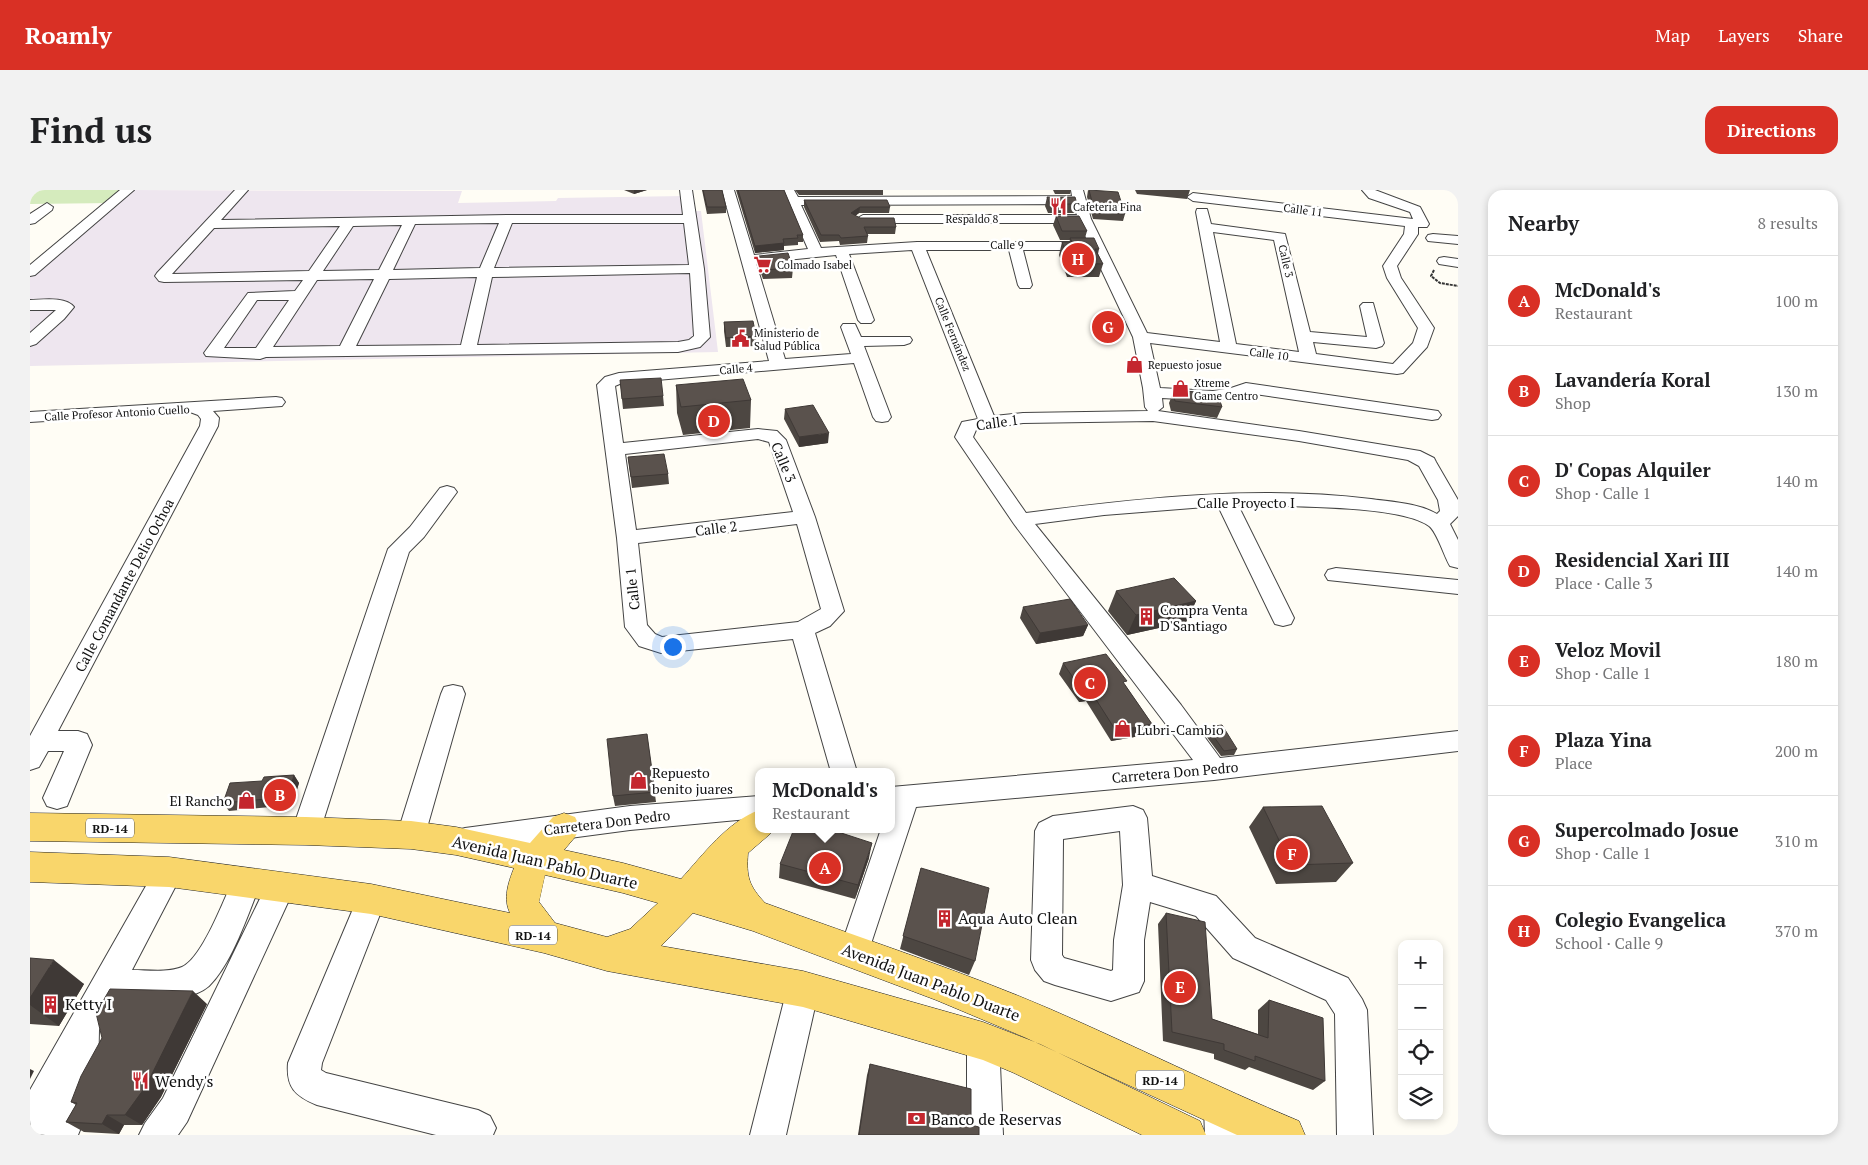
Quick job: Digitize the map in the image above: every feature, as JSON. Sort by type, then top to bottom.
[{"type":"main road","points":[[544,937],[530,919],[522,904],[527,877],[536,860],[564,827]]},
{"type":"main road","points":[[607,954],[642,941],[688,896],[732,847],[755,827]]},
{"type":"main road","name":"Avenida Juan Pablo Duarte","points":[[30,828],[306,831],[411,835],[456,841],[623,878],[753,915],[854,952],[1032,1040]]},
{"type":"main road","points":[[732,847],[729,872],[732,884],[740,901],[753,915]]},
{"type":"main road","name":"RD-14","points":[[30,868],[169,872],[371,899],[544,937],[607,954],[802,989],[983,1042],[1032,1040],[1222,1121],[1285,1135]]},
{"type":"main road","name":"RD-14","points":[[1032,1040],[1186,1135]]},
{"type":"street","points":[[30,272],[128,190]]},
{"type":"street","points":[[242,190],[162,276],[164,278],[697,269]]},
{"type":"street","points":[[299,295],[253,296],[212,353],[260,354],[678,347],[694,344],[702,337],[697,269],[686,190]]},
{"type":"street","points":[[728,190],[779,366]]},
{"type":"street","points":[[1368,190],[1374,195],[1417,211],[1422,224],[1412,224]]},
{"type":"street","points":[[1191,194],[1202,209],[1229,349]]},
{"type":"street","name":"Calle 11","points":[[1191,194],[1412,224]]},
{"type":"street","points":[[816,252],[790,196],[847,201],[1078,195],[1084,218],[1141,337],[1152,392],[1153,416]]},
{"type":"street","points":[[747,260],[816,252],[877,248],[847,201]]},
{"type":"street","points":[[30,220],[47,206]]},
{"type":"street","name":"Respaldo 8","points":[[859,219],[1084,218]]},
{"type":"street","points":[[211,224],[507,219],[691,219]]},
{"type":"street","points":[[468,350],[486,272],[507,219]]},
{"type":"street","points":[[346,352],[410,221]]},
{"type":"street","points":[[260,354],[349,222]]},
{"type":"street","name":"Calle 10","points":[[1141,337],[1397,369],[1421,344],[1426,328],[1394,278],[1390,266],[1411,234],[1412,224]]},
{"type":"street","name":"Calle 3","points":[[1206,227],[1280,237],[1309,359]]},
{"type":"street","points":[[1433,238],[1458,240]]},
{"type":"street","points":[[1015,245],[1025,286]]},
{"type":"street","name":"Calle 9","points":[[877,248],[1015,245],[1098,246]]},
{"type":"street","name":"Calle Fernández","points":[[917,246],[988,422]]},
{"type":"street","points":[[841,250],[866,320]]},
{"type":"street","points":[[30,305],[60,305],[66,308],[30,341]]},
{"type":"street","points":[[1303,336],[1376,343],[1368,306]]},
{"type":"street","points":[[882,417],[853,334],[904,340]]},
{"type":"street","name":"Calle 4","points":[[611,381],[619,378],[861,358]]},
{"type":"street","name":"Calle 1","points":[[611,381],[606,385],[616,449],[636,627],[647,640],[661,645],[802,630],[822,620],[833,611]]},
{"type":"street","points":[[1152,392],[1192,396],[1237,392],[1246,388],[1432,415]]},
{"type":"street","name":"Calle Profesor Antonio Cuello","points":[[30,417],[197,409],[276,402]]},
{"type":"street","name":"Calle Comandante Delio Ochoa","points":[[35,750],[209,426],[210,418],[197,409]]},
{"type":"street","name":"Calle 1","points":[[1214,769],[1172,712],[1021,520],[964,437],[968,426],[1023,418],[1153,416],[1300,436],[1419,457],[1427,462],[1448,500],[1450,513],[1439,523]]},
{"type":"street","name":"Calle 3","points":[[616,449],[758,434],[771,435],[777,440],[805,517],[833,611]]},
{"type":"street","points":[[306,831],[399,550],[416,532],[447,492]]},
{"type":"street","points":[[1225,499],[1283,618]]},
{"type":"street","name":"Calle Proyecto I","points":[[1021,520],[1104,509],[1225,499],[1350,503],[1406,510],[1425,515],[1439,523]]},
{"type":"street","name":"Calle 2","points":[[626,538],[805,517]]},
{"type":"street","points":[[1439,523],[1458,561]]},
{"type":"street","points":[[1336,575],[1458,587]]},
{"type":"street","points":[[802,630],[843,768]]},
{"type":"street","points":[[411,835],[452,694]]},
{"type":"street","points":[[35,750],[78,741],[79,745],[57,798]]},
{"type":"street","name":"Carretera Don Pedro","points":[[899,797],[1214,769],[1458,741]]},
{"type":"street","points":[[895,811],[899,797]]},
{"type":"street","name":"Carretera Don Pedro","points":[[456,841],[630,818],[755,807]]},
{"type":"street","points":[[1133,818],[1138,885],[1129,940],[1128,981],[1111,986],[1055,970],[1046,960],[1049,831],[1053,828],[1133,818]]},
{"type":"street","points":[[854,952],[889,833]]},
{"type":"street","points":[[30,1124],[169,872]]},
{"type":"street","points":[[107,984],[178,984],[191,980],[209,964],[246,882]]},
{"type":"street","points":[[1138,885],[1206,906],[1244,948],[1337,989],[1351,1010],[1355,1135]]},
{"type":"street","points":[[157,1135],[176,1110],[280,887]]},
{"type":"street","points":[[371,899],[305,1063],[304,1077],[316,1088],[478,1128]]},
{"type":"street","points":[[768,1135],[802,989]]},
{"type":"street","points":[[60,1135],[76,1098],[81,1078],[84,1026]]},
{"type":"street","points":[[983,1042],[985,1135]]},
{"type":"path","points":[[1451,262],[1431,276],[1441,284],[1458,286]]},
{"type":"shaded area","points":[[127,190],[462,191],[458,203],[556,201],[558,198],[684,196],[685,211],[701,211],[718,352],[30,366],[30,274]]},
{"type":"green space","points":[[30,190],[125,190],[112,203],[30,204]]},
{"type":"building","points":[[703,190],[722,190],[726,207],[707,207]]},
{"type":"building","points":[[738,190],[784,190],[803,235],[797,235],[798,238],[783,239],[784,243],[755,246]]},
{"type":"building","points":[[1089,190],[1118,192],[1125,214],[1095,213]]},
{"type":"building","points":[[1047,197],[1075,197],[1077,204],[1050,204]]},
{"type":"building","points":[[804,200],[887,200],[890,207],[860,207],[851,213],[860,218],[894,218],[896,227],[864,227],[868,236],[841,238],[839,235],[821,235]]},
{"type":"building","points":[[1056,216],[1079,216],[1087,231],[1062,231]]},
{"type":"building","points":[[1070,238],[1094,238],[1099,249],[1095,249],[1103,264],[1070,263],[1062,242],[1072,242]]},
{"type":"building","points":[[788,253],[793,268],[763,270],[759,256]]},
{"type":"building","points":[[753,321],[756,336],[726,338],[724,322]]},
{"type":"building","points":[[661,378],[663,396],[622,399],[620,380]]},
{"type":"building","points":[[743,379],[751,400],[681,407],[676,385]]},
{"type":"building","points":[[1176,390],[1196,392],[1197,395],[1219,398],[1222,407],[1175,401],[1173,393],[1176,393]]},
{"type":"building","points":[[813,405],[829,433],[799,437],[785,409]]},
{"type":"building","points":[[664,454],[668,474],[631,477],[628,457]]},
{"type":"building","points":[[1174,578],[1196,601],[1136,615],[1116,591]]},
{"type":"building","points":[[1070,599],[1088,625],[1040,633],[1023,607]]},
{"type":"building","points":[[1106,654],[1127,681],[1123,682],[1152,724],[1116,731],[1090,690],[1083,692],[1063,663]]},
{"type":"building","points":[[1222,725],[1237,749],[1224,751],[1207,727]]},
{"type":"building","points":[[647,734],[655,792],[613,796],[607,739]]},
{"type":"building","points":[[294,775],[288,797],[223,803],[230,783],[262,781],[264,777]]},
{"type":"building","points":[[1322,806],[1353,863],[1291,865],[1263,807]]},
{"type":"building","points":[[792,833],[841,833],[872,843],[858,885],[780,864]]},
{"type":"building","name":"Aqua Auto Clean","points":[[921,868],[989,888],[975,961],[903,936]]},
{"type":"building","points":[[1166,913],[1205,922],[1212,1019],[1268,1038],[1269,1000],[1323,1018],[1325,1081],[1255,1056],[1255,1061],[1224,1050],[1224,1044],[1172,1032]]},
{"type":"building","points":[[30,958],[54,960],[30,998]]},
{"type":"building","points":[[110,989],[193,991],[146,1086],[125,1115],[107,1115],[102,1124],[66,1122],[77,1103],[71,1102],[81,1076],[102,1038],[96,1013]]},
{"type":"building","name":"Banco de Reservas","points":[[870,1064],[971,1089],[971,1125],[979,1127],[979,1135],[859,1135]]},
{"type":"place","name":"Cafeteria Fina","points":[[1059,207]]},
{"type":"place","name":"Colegio Evangelica","points":[[1078,259]]},
{"type":"place","name":"Colmado Isabel","points":[[763,265]]},
{"type":"place","name":"Supercolmado Josue","points":[[1108,327]]},
{"type":"place","name":"Ministerio de Salud Pública","points":[[740,339]]},
{"type":"place","name":"Repuesto josue","points":[[1134,365]]},
{"type":"place","name":"Xtreme Game Centro","points":[[1180,389]]},
{"type":"place","name":"Residencial Xari III","points":[[714,421]]},
{"type":"place","name":"Compra Venta D'Santiago","points":[[1146,617]]},
{"type":"place","name":"D' Copas Alquiler","points":[[1090,683]]},
{"type":"place","name":"Lubri-Cambio","points":[[1123,729]]},
{"type":"place","name":"Repuesto benito juares","points":[[638,780]]},
{"type":"place","name":"Lavandería Koral","points":[[280,795]]},
{"type":"place","name":"El Rancho","points":[[246,800]]},
{"type":"place","name":"Plaza Yina","points":[[1292,854]]},
{"type":"place","name":"McDonald's","points":[[825,868]]},
{"type":"place","name":"Aqua Auto Clean","points":[[944,918]]},
{"type":"place","name":"Veloz Movil","points":[[1180,987]]},
{"type":"place","name":"Ketty I","points":[[51,1004]]},
{"type":"place","name":"Wendy's","points":[[141,1081]]},
{"type":"place","name":"Banco de Reservas","points":[[917,1119]]}]
